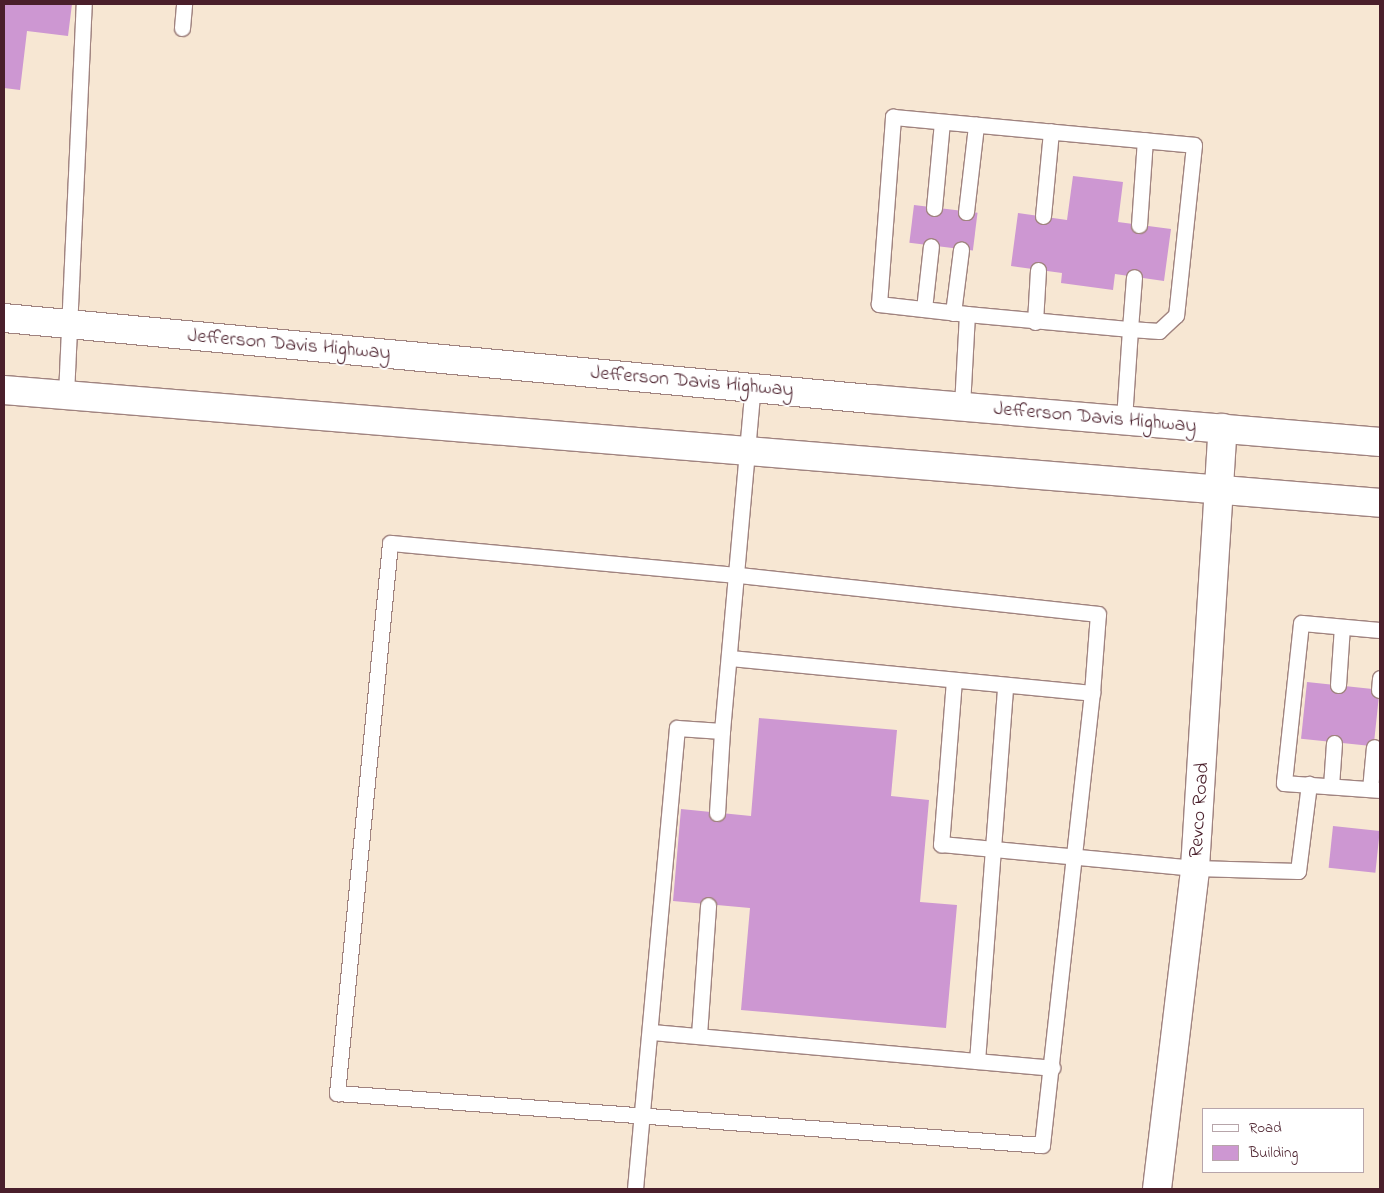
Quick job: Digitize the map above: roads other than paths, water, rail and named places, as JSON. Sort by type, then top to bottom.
[{"type":"main road","name":"Jefferson Davis Highway","points":[[4,318],[962,406],[1380,442]]},
{"type":"main road","points":[[4,390],[1380,503]]},
{"type":"main road","name":"Revco Road","points":[[1157,1189],[1195,868],[1223,428]]},
{"type":"lane","points":[[66,395],[84,4]]},
{"type":"lane","points":[[182,28],[184,4]]},
{"type":"lane","points":[[893,117],[942,122],[1194,144],[1176,315],[1159,331],[1035,322],[879,304],[893,117]]},
{"type":"lane","points":[[934,208],[942,122]]},
{"type":"lane","points":[[966,212],[976,125]]},
{"type":"lane","points":[[1043,216],[1051,132]]},
{"type":"lane","points":[[1139,225],[1144,140]]},
{"type":"lane","points":[[924,309],[932,246]]},
{"type":"lane","points":[[961,250],[962,406]]},
{"type":"lane","points":[[1035,322],[1038,270]]},
{"type":"lane","points":[[1124,420],[1134,277]]},
{"type":"lane","points":[[717,813],[722,731],[753,387]]},
{"type":"lane","points":[[390,543],[737,575],[1098,614],[1092,693],[1042,1145],[337,1093],[390,543]]},
{"type":"lane","points":[[1374,747],[1375,789],[1284,782],[1301,623],[1380,630]]},
{"type":"lane","points":[[1338,686],[1342,626]]},
{"type":"lane","points":[[730,658],[1092,693]]},
{"type":"lane","points":[[954,680],[941,844],[993,852],[1195,868],[1298,871],[1309,784]]},
{"type":"lane","points":[[977,1061],[1006,685]]},
{"type":"lane","points":[[635,1189],[641,1115],[651,1032],[677,728],[722,731]]},
{"type":"lane","points":[[1331,786],[1334,743]]},
{"type":"lane","points":[[699,1035],[708,905]]},
{"type":"lane","points":[[651,1032],[1052,1068]]}]
